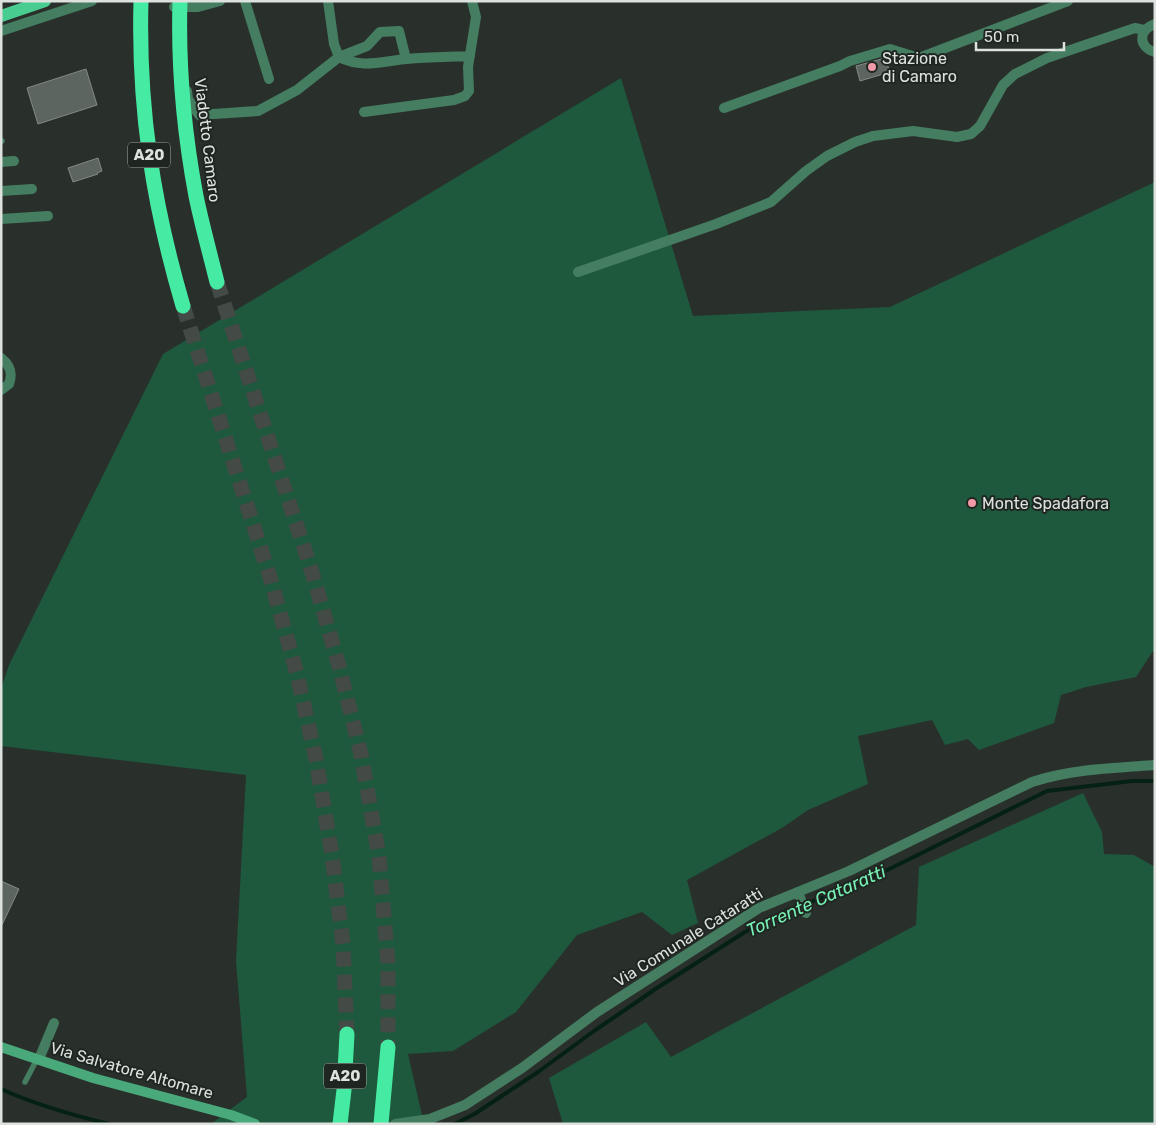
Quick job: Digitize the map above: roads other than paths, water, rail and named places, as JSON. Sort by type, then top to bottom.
[{"type":"highway","name":"A20","points":[[141,1],[141,59],[149,151],[158,210],[183,306]]},
{"type":"highway","name":"Viadotto Camaro","points":[[180,1],[180,53],[191,164],[203,228],[217,282]]},
{"type":"highway","name":"A20","points":[[341,1121],[347,1034]]},
{"type":"highway","name":"A20","points":[[382,1119],[388,1047]]},
{"type":"main road","points":[[1,16],[45,1]]},
{"type":"street","points":[[1,31],[92,1]]},
{"type":"street","points":[[220,1],[198,7],[173,7],[188,99],[200,115],[258,112],[297,90],[339,57],[367,46],[380,32],[399,31],[406,59]]},
{"type":"street","points":[[245,1],[269,79]]},
{"type":"street","points":[[328,1],[334,44],[339,57],[351,63],[379,64],[406,59],[470,56]]},
{"type":"street","points":[[364,112],[454,100],[465,96],[469,91],[468,67],[476,17],[472,1]]},
{"type":"street","points":[[724,108],[850,61],[890,49],[919,58],[1068,1]]},
{"type":"street","points":[[578,272],[716,224],[771,202],[822,160],[855,142],[874,136],[913,131],[957,136],[971,134],[980,126],[1003,85],[1023,69],[1080,46],[1135,28],[1144,30],[1155,24]]},
{"type":"street","points":[[1144,30],[1142,42],[1150,51],[1155,52]]},
{"type":"street","points":[[1,162],[14,160]]},
{"type":"street","points":[[1,192],[32,189]]},
{"type":"street","points":[[1,219],[48,216]]},
{"type":"street","points":[[1,358],[6,363],[11,374],[9,384],[1,390]]},
{"type":"street","name":"Via Comunale Cataratti","points":[[396,1124],[430,1119],[465,1105],[522,1068],[597,1012],[759,908],[849,871],[1032,782],[1073,771],[1155,765]]},
{"type":"street","points":[[798,892],[806,913]]},
{"type":"street","points":[[38,1059],[54,1023]]},
{"type":"street","name":"Via Salvatore Altomare","points":[[1,1047],[93,1078],[231,1115],[254,1124]]},
{"type":"lane","points":[[25,1082],[38,1059]]},
{"type":"waterway","name":"Torrente Cataratti","points":[[455,1124],[476,1113],[538,1072],[657,988],[745,932],[790,909],[849,889],[1047,791],[1132,781],[1155,781]]},
{"type":"waterway","name":"Torrente Cataratti","points":[[1,1089],[54,1109],[109,1124]]},
{"type":"tunnel","points":[[217,282],[312,572],[339,666],[361,754],[379,856],[388,963],[388,1047]]},
{"type":"tunnel","points":[[183,306],[270,577],[297,674],[316,759],[332,855],[343,944],[347,1034]]},
{"type":"place","name":"Stazione di Camaro","points":[[872,67]]},
{"type":"place","name":"Monte Spadafora","points":[[972,503]]}]
